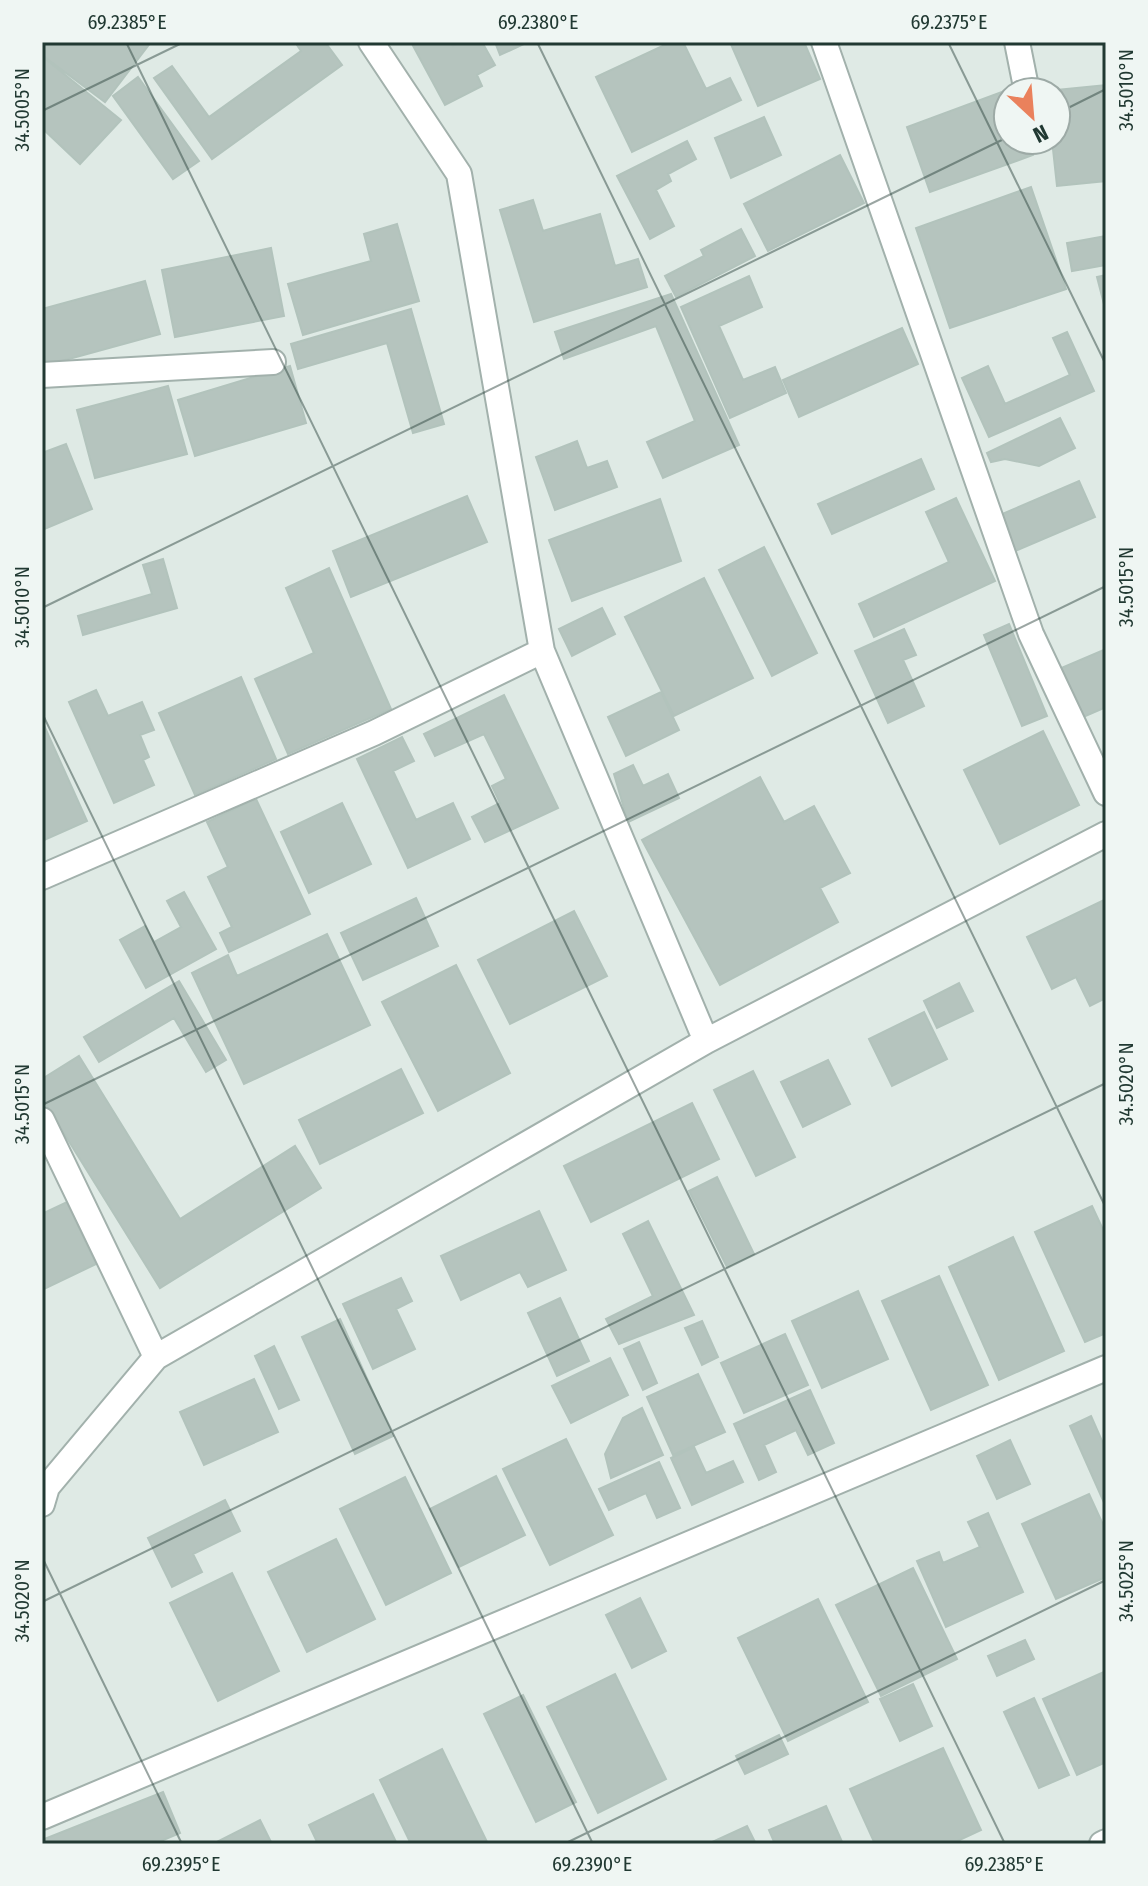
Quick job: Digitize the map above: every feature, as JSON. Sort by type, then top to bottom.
[{"type":"street","points":[[371,42],[459,174],[542,651],[706,1041]]},
{"type":"street","points":[[824,42],[1031,634],[1106,793]]},
{"type":"street","points":[[1017,42],[1024,76]]},
{"type":"street","points":[[42,375],[273,362]]},
{"type":"street","points":[[42,877],[374,733],[542,651]]},
{"type":"street","points":[[44,1492],[156,1357],[706,1041],[1106,834]]},
{"type":"street","points":[[42,1120],[156,1357]]},
{"type":"street","points":[[42,1817],[1106,1368]]},
{"type":"building","points":[[42,42],[90,42],[94,45],[97,42],[151,42],[105,102],[42,55]]},
{"type":"building","points":[[295,42],[325,42],[342,65],[212,159],[154,78],[172,66],[209,117],[301,51]]},
{"type":"building","points":[[411,42],[450,42],[453,46],[460,42],[482,42],[495,65],[477,75],[482,86],[445,105]]},
{"type":"building","points":[[495,42],[528,42],[500,55]]},
{"type":"building","points":[[671,42],[683,42],[706,89],[730,78],[741,100],[632,152],[596,77]]},
{"type":"building","points":[[730,42],[804,42],[820,79],[758,106]]},
{"type":"building","points":[[43,57],[121,120],[80,164],[42,128]]},
{"type":"building","points":[[138,77],[199,161],[173,179],[113,96]]},
{"type":"building","points":[[1106,85],[1106,181],[1057,186],[1054,156],[1072,156],[1072,88]]},
{"type":"building","points":[[992,96],[992,156],[1030,156],[930,192],[907,127]]},
{"type":"building","points":[[764,117],[781,155],[731,178],[715,138]]},
{"type":"building","points":[[687,141],[696,159],[668,174],[671,181],[656,190],[674,226],[650,239],[617,176]]},
{"type":"building","points":[[840,155],[864,203],[768,251],[744,204]]},
{"type":"building","points":[[1031,187],[1066,289],[950,328],[916,228]]},
{"type":"building","points":[[533,200],[543,231],[600,214],[615,266],[638,259],[647,287],[534,322],[500,210]]},
{"type":"building","points":[[397,224],[419,301],[303,335],[288,284],[371,261],[364,234]]},
{"type":"building","points":[[741,229],[755,256],[676,297],[665,276],[704,256],[701,250]]},
{"type":"building","points":[[1106,236],[1106,265],[1072,271],[1067,243]]},
{"type":"building","points":[[271,248],[284,316],[175,337],[162,270]]},
{"type":"building","points":[[1106,275],[1106,312],[1097,277]]},
{"type":"building","points":[[749,276],[762,307],[719,326],[743,380],[775,367],[786,393],[730,418],[681,307]]},
{"type":"building","points":[[145,281],[160,334],[47,365],[42,348],[42,309]]},
{"type":"building","points":[[671,294],[739,445],[663,478],[647,442],[695,421],[656,326],[564,359],[555,332]]},
{"type":"building","points":[[411,309],[444,424],[413,433],[387,343],[298,369],[291,344]]},
{"type":"building","points":[[902,328],[918,364],[799,417],[783,380]]},
{"type":"building","points":[[1067,332],[1094,391],[989,437],[962,378],[988,366],[1005,404],[1070,375],[1053,338]]},
{"type":"building","points":[[290,366],[306,423],[195,456],[178,400]]},
{"type":"building","points":[[168,386],[187,454],[95,478],[77,410]]},
{"type":"building","points":[[1060,418],[1075,448],[1039,466],[1005,459],[991,462],[987,453]]},
{"type":"building","points":[[577,441],[587,468],[607,461],[617,487],[555,510],[536,457]]},
{"type":"building","points":[[66,444],[92,509],[42,530],[42,453]]},
{"type":"building","points":[[921,459],[934,489],[832,534],[818,504]]},
{"type":"building","points":[[1079,481],[1095,517],[1015,551],[1000,515]]},
{"type":"building","points":[[467,496],[487,542],[351,597],[333,551]]},
{"type":"building","points":[[956,498],[995,581],[874,637],[859,604],[949,562],[926,512]]},
{"type":"building","points":[[660,499],[681,561],[572,601],[549,540]]},
{"type":"building","points":[[764,547],[817,653],[772,676],[719,570]]},
{"type":"building","points":[[163,559],[177,608],[83,635],[78,616],[152,594],[143,565]]},
{"type":"building","points":[[329,568],[391,709],[288,754],[255,679],[314,653],[286,588]]},
{"type":"building","points":[[704,578],[753,678],[674,716],[625,617]]},
{"type":"building","points":[[602,608],[615,634],[572,656],[559,629]]},
{"type":"building","points":[[1009,624],[1047,716],[1022,726],[984,635]]},
{"type":"building","points":[[904,629],[916,655],[903,660],[924,706],[888,723],[855,651]]},
{"type":"building","points":[[1106,649],[1106,707],[1081,718],[1059,669]]},
{"type":"building","points":[[241,677],[276,759],[195,795],[159,713]]},
{"type":"building","points":[[96,690],[108,716],[142,702],[154,730],[140,735],[149,757],[143,760],[154,785],[114,803],[69,702]]},
{"type":"building","points":[[661,692],[679,730],[626,756],[608,717]]},
{"type":"building","points":[[504,695],[558,808],[485,842],[472,817],[500,803],[492,786],[506,779],[484,734],[435,756],[424,734]]},
{"type":"building","points":[[42,721],[87,821],[42,841]]},
{"type":"building","points":[[1043,731],[1079,805],[1000,844],[964,770]]},
{"type":"building","points":[[402,737],[414,761],[393,771],[416,820],[453,803],[470,839],[408,868],[357,759]]},
{"type":"building","points":[[633,765],[643,786],[668,774],[679,798],[628,822],[614,774]]},
{"type":"building","points":[[760,777],[784,822],[814,806],[850,873],[820,888],[838,922],[720,985],[642,840]]},
{"type":"building","points":[[256,799],[310,914],[229,952],[220,933],[232,927],[208,877],[228,867],[207,822]]},
{"type":"building","points":[[342,803],[371,864],[309,893],[281,832]]},
{"type":"building","points":[[184,892],[216,949],[146,988],[120,940],[145,926],[154,942],[181,927],[167,901]]},
{"type":"building","points":[[416,898],[438,946],[363,980],[341,933]]},
{"type":"building","points":[[1106,899],[1106,998],[1090,1006],[1076,977],[1052,989],[1027,937]]},
{"type":"building","points":[[574,911],[607,976],[510,1024],[478,960]]},
{"type":"building","points":[[327,934],[370,1025],[244,1084],[192,973],[228,955],[237,976]]},
{"type":"building","points":[[456,965],[510,1073],[438,1111],[382,1002]]},
{"type":"building","points":[[179,981],[226,1060],[206,1072],[174,1018],[99,1062],[84,1037]]},
{"type":"building","points":[[959,983],[973,1011],[937,1028],[924,1001]]},
{"type":"building","points":[[924,1012],[947,1059],[892,1086],[869,1039]]},
{"type":"building","points":[[79,1056],[180,1219],[295,1146],[321,1188],[160,1288],[42,1098],[42,1079]]},
{"type":"building","points":[[828,1060],[850,1104],[803,1127],[781,1082]]},
{"type":"building","points":[[401,1069],[423,1113],[320,1164],[299,1120]]},
{"type":"building","points":[[753,1071],[795,1157],[756,1176],[714,1090]]},
{"type":"building","points":[[692,1103],[719,1159],[591,1222],[564,1166]]},
{"type":"building","points":[[717,1177],[754,1254],[727,1267],[689,1191]]},
{"type":"building","points":[[67,1202],[96,1264],[42,1290],[42,1214]]},
{"type":"building","points":[[1092,1206],[1106,1236],[1106,1333],[1085,1342],[1035,1232]]},
{"type":"building","points":[[539,1211],[566,1270],[528,1287],[520,1272],[461,1300],[441,1256]]},
{"type":"building","points":[[648,1221],[694,1315],[619,1344],[606,1319],[653,1296],[623,1234]]},
{"type":"building","points":[[1013,1237],[1064,1351],[999,1380],[949,1267]]},
{"type":"building","points":[[939,1276],[988,1385],[931,1410],[882,1301]]},
{"type":"building","points":[[401,1278],[412,1301],[396,1309],[415,1349],[373,1369],[343,1304]]},
{"type":"building","points":[[858,1291],[888,1359],[822,1388],[792,1321]]},
{"type":"building","points":[[560,1298],[589,1361],[557,1376],[528,1313]]},
{"type":"building","points":[[340,1319],[393,1436],[355,1454],[302,1337]]},
{"type":"building","points":[[702,1321],[718,1357],[702,1365],[685,1328]]},
{"type":"building","points":[[785,1334],[808,1385],[744,1413],[721,1363]]},
{"type":"building","points":[[639,1342],[657,1383],[643,1390],[624,1349]]},
{"type":"building","points":[[274,1346],[299,1400],[279,1409],[255,1356]]},
{"type":"building","points":[[610,1358],[628,1395],[571,1423],[552,1386]]},
{"type":"building","points":[[698,1374],[725,1432],[673,1455],[647,1397]]},
{"type":"building","points":[[254,1379],[278,1432],[204,1465],[180,1412]]},
{"type":"building","points":[[810,1390],[834,1443],[808,1455],[796,1430],[764,1445],[776,1472],[759,1480],[734,1424]]},
{"type":"building","points":[[642,1408],[663,1455],[611,1478],[605,1454],[623,1418]]},
{"type":"building","points":[[1091,1416],[1106,1450],[1106,1507],[1070,1426]]},
{"type":"building","points":[[566,1439],[613,1535],[550,1565],[503,1469]]},
{"type":"building","points":[[1010,1440],[1030,1484],[997,1499],[977,1456]]},
{"type":"building","points":[[694,1447],[706,1473],[733,1461],[743,1482],[692,1505],[671,1458]]},
{"type":"building","points":[[659,1462],[680,1508],[657,1518],[646,1493],[609,1510],[599,1489]]},
{"type":"building","points":[[496,1476],[525,1535],[459,1567],[430,1509]]},
{"type":"building","points":[[405,1477],[451,1573],[386,1605],[340,1509]]},
{"type":"building","points":[[1089,1494],[1106,1531],[1106,1577],[1056,1599],[1022,1524]]},
{"type":"building","points":[[225,1500],[240,1531],[193,1554],[202,1572],[172,1587],[148,1538]]},
{"type":"building","points":[[988,1513],[1023,1592],[946,1627],[917,1561],[939,1552],[943,1563],[980,1547],[968,1522]]},
{"type":"building","points":[[336,1539],[375,1619],[307,1652],[268,1572]]},
{"type":"building","points":[[913,1568],[957,1659],[881,1696],[836,1605]]},
{"type":"building","points":[[232,1573],[279,1671],[218,1701],[170,1603]]},
{"type":"building","points":[[640,1598],[666,1651],[632,1668],[606,1615]]},
{"type":"building","points":[[818,1599],[868,1702],[788,1741],[738,1638]]},
{"type":"building","points":[[1025,1640],[1034,1659],[997,1676],[988,1656]]},
{"type":"building","points":[[1106,1671],[1106,1762],[1077,1775],[1043,1699]]},
{"type":"building","points":[[615,1674],[666,1779],[598,1813],[547,1707]]},
{"type":"building","points":[[913,1684],[932,1726],[900,1741],[880,1699]]},
{"type":"building","points":[[523,1695],[576,1802],[536,1822],[484,1714]]},
{"type":"building","points":[[1034,1698],[1069,1775],[1039,1788],[1004,1712]]},
{"type":"building","points":[[779,1735],[788,1754],[745,1774],[736,1756]]},
{"type":"building","points":[[943,1748],[981,1830],[951,1844],[875,1844],[850,1789]]},
{"type":"building","points":[[442,1749],[488,1844],[411,1844],[380,1780]]},
{"type":"building","points":[[163,1792],[180,1833],[154,1844],[42,1844],[42,1840]]},
{"type":"building","points":[[373,1794],[397,1844],[318,1844],[309,1825]]},
{"type":"building","points":[[826,1806],[843,1844],[775,1844],[769,1830]]},
{"type":"building","points":[[260,1820],[272,1844],[213,1844]]},
{"type":"building","points":[[747,1826],[756,1844],[708,1844]]}]
